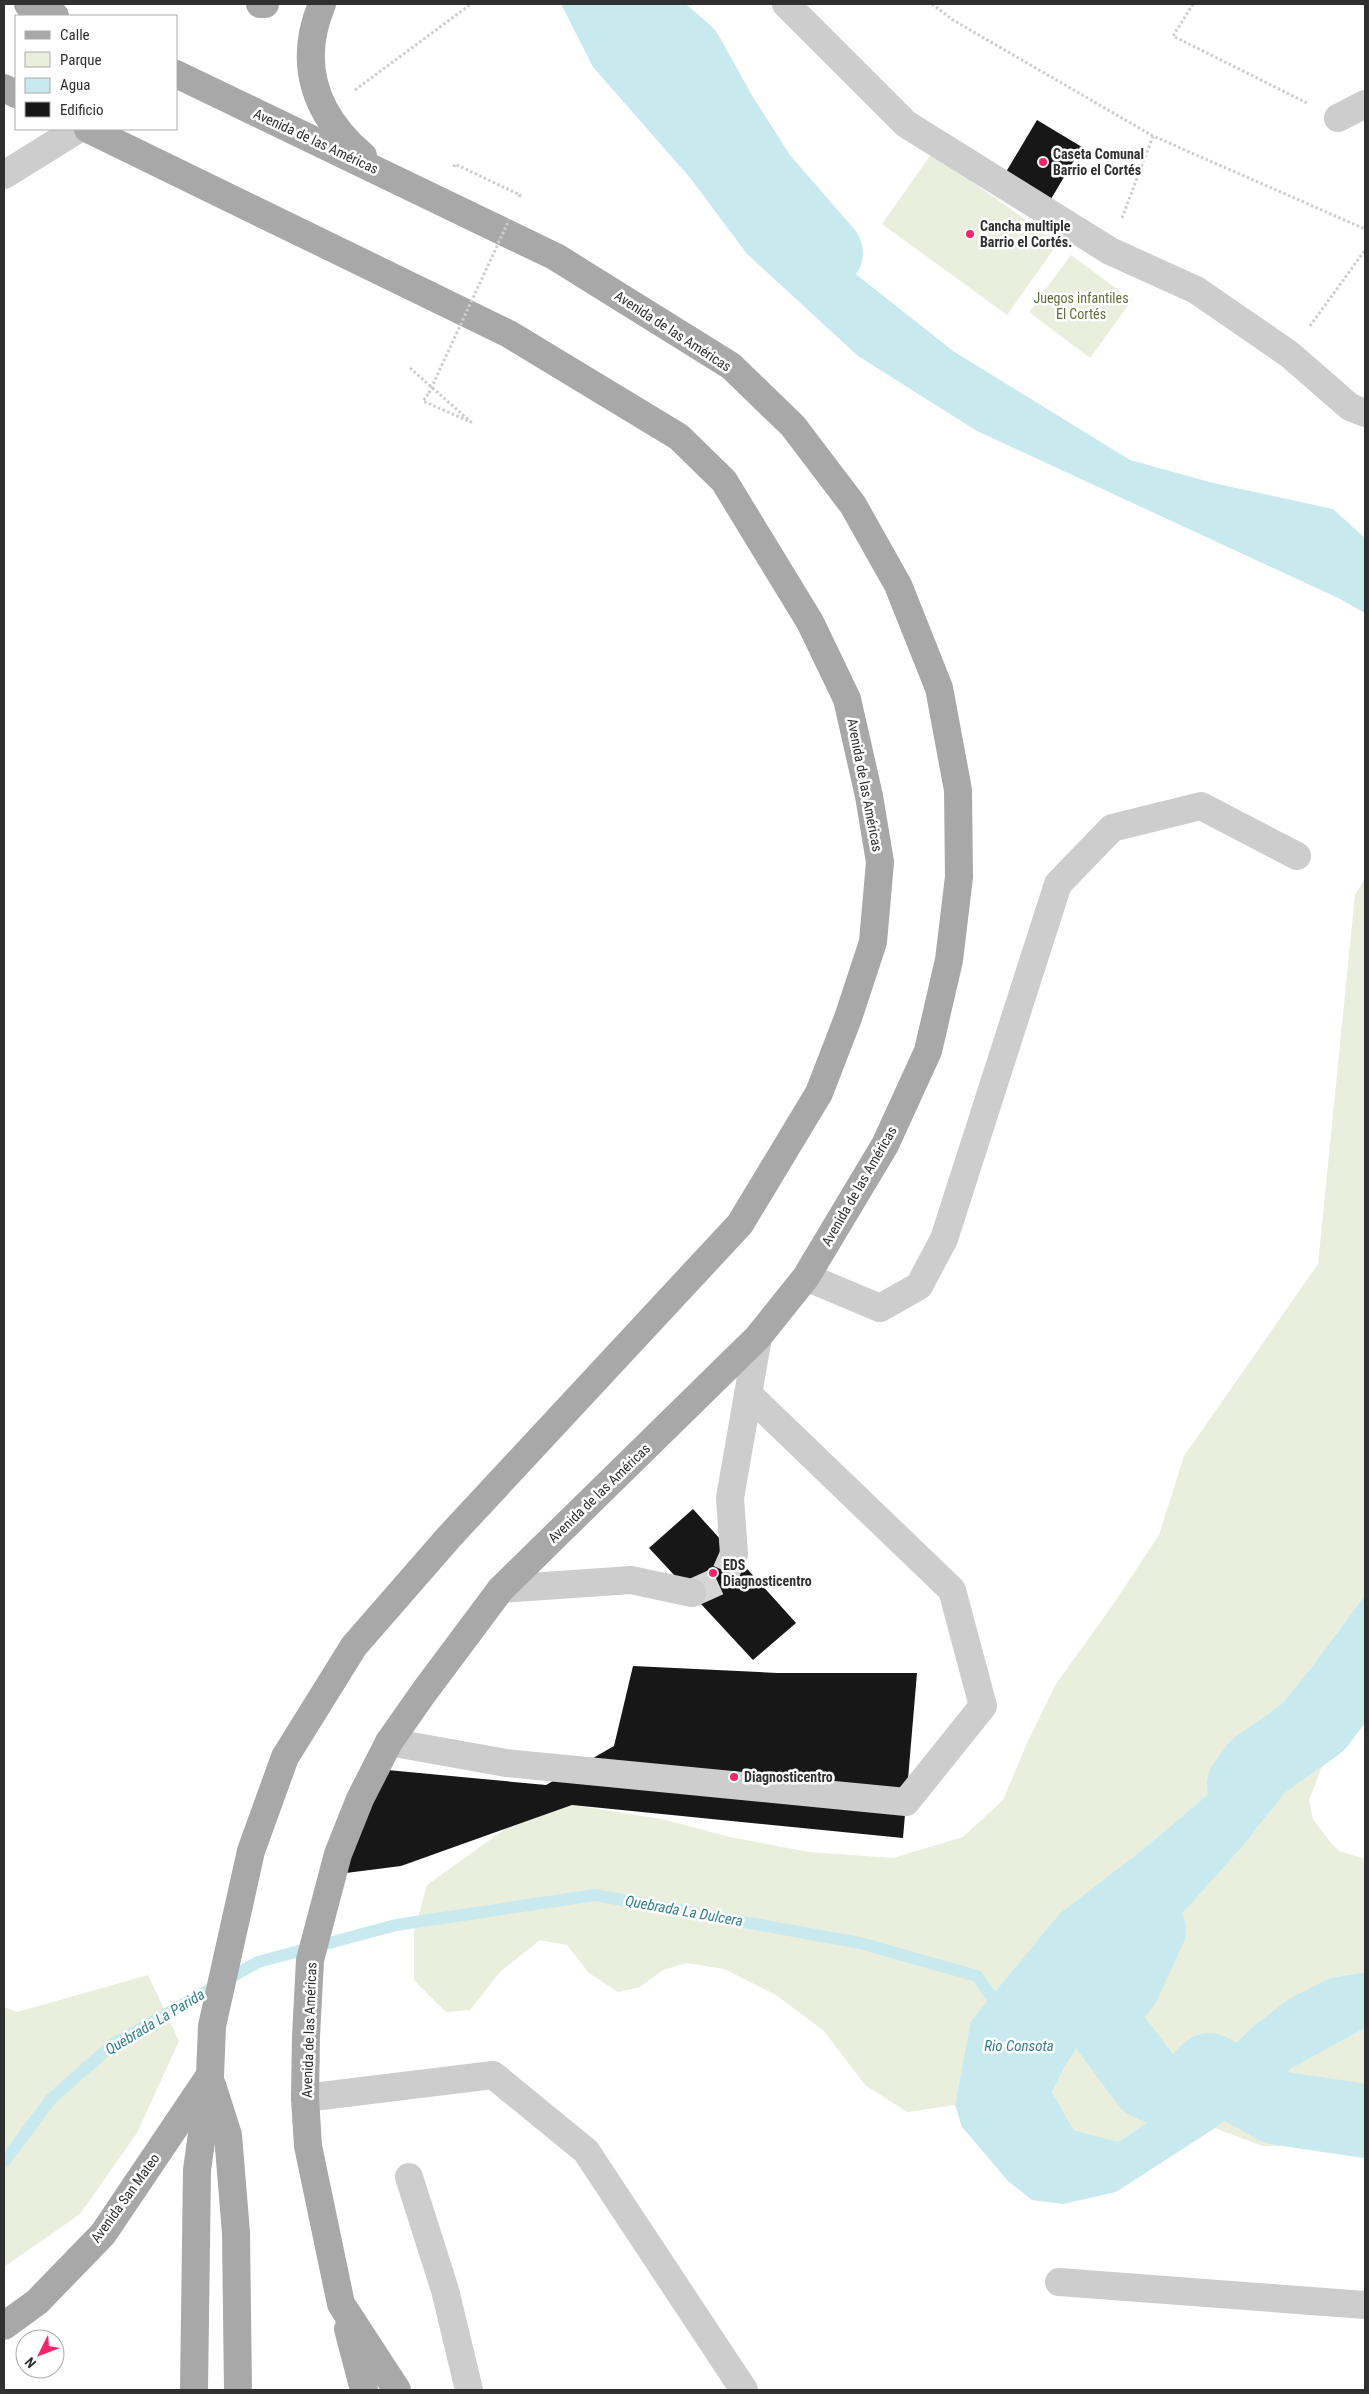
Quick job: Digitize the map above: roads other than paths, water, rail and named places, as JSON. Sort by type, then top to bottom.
[{"type":"main road","points":[[28,4],[53,15]]},
{"type":"main road","points":[[260,4],[265,4]]},
{"type":"main road","points":[[322,4],[314,23],[310,53],[313,84],[324,112],[350,145],[382,172]]},
{"type":"main road","name":"Avenida de las Américas","points":[[178,75],[556,257],[731,366],[793,426],[853,505],[898,585],[939,688],[958,790],[958,877],[948,960],[928,1051],[886,1146],[806,1276],[758,1337],[501,1589],[389,1742],[360,1799],[338,1854],[310,1960],[305,2098],[308,2146],[341,2304],[397,2390]]},
{"type":"main road","name":"Avenida de las Américas","points":[[90,130],[509,334],[679,437],[724,481],[810,622],[847,699],[869,796],[880,862],[873,942],[848,1018],[818,1092],[740,1224],[449,1537],[354,1646],[285,1757],[251,1851],[212,2026],[210,2076],[197,2170],[194,2390]]},
{"type":"main road","points":[[210,2076],[228,2135],[236,2233],[238,2390]]},
{"type":"main road","name":"Avenida San Mateo","points":[[4,2326],[37,2302],[103,2234],[210,2076]]},
{"type":"main road","points":[[341,2304],[364,2390]]},
{"type":"street","points":[[786,4],[906,124],[1110,250],[1196,290],[1289,354],[1350,407],[1365,413]]},
{"type":"street","points":[[1338,118],[1365,104]]},
{"type":"street","points":[[4,175],[76,130]]},
{"type":"street","points":[[806,1276],[880,1308],[919,1286],[944,1240],[1058,884],[1112,828],[1201,806],[1296,856]]},
{"type":"street","points":[[734,1554],[730,1498],[758,1337]]},
{"type":"street","points":[[389,1742],[506,1763],[906,1802],[983,1706],[952,1590],[748,1394]]},
{"type":"street","points":[[501,1589],[631,1580],[692,1593]]},
{"type":"street","points":[[305,2098],[493,2075],[586,2151],[744,2390]]},
{"type":"street","points":[[409,2177],[445,2290],[470,2390]]},
{"type":"street","points":[[1059,2282],[1365,2305]]},
{"type":"water","points":[[561,4],[653,4],[686,53],[720,114],[760,176],[819,245],[953,351],[1130,460],[1213,483],[1333,509],[1365,538],[1365,613],[1338,598],[977,431],[858,356],[747,254],[691,179],[593,67]]},
{"type":"water","name":"Rio Consota","points":[[1365,1595],[1365,1661],[1318,1724],[1280,1799],[1242,1847],[1164,1934],[1098,2016],[1065,2066],[1052,2092],[1074,2130],[1118,2142],[1182,2099],[1250,2029],[1289,1999],[1330,1978],[1365,1972],[1365,2028],[1292,2068],[1215,2128],[1116,2192],[1063,2204],[1032,2200],[1008,2181],[962,2127],[955,2105],[971,2021],[1060,1913],[1142,1850],[1206,1796],[1311,1668]]},
{"type":"waterway","points":[[629,4],[686,53],[720,114],[760,177],[826,253]]},
{"type":"waterway","points":[[1244,1785],[1257,1767],[1318,1724],[1365,1661]]},
{"type":"waterway","name":"Quebrada La Dulcera","points":[[4,2162],[51,2099],[113,2044],[258,1962],[396,1925],[595,1895],[860,1943],[977,1976],[992,1997],[1008,2000]]},
{"type":"waterway","points":[[1149,1930],[1123,1985],[1098,2016],[1148,2083],[1182,2099],[1209,2070],[1278,2108],[1365,2121]]},
{"type":"tunnel","points":[[692,1593],[723,1579],[734,1554]]},
{"type":"place","name":"Caseta Comunal Barrio el Cortés","points":[[1043,162]]},
{"type":"place","name":"Cancha multiple Barrio el Cortés.","points":[[970,234]]},
{"type":"place","name":"EDS Diagnosticentro","points":[[713,1573]]},
{"type":"place","name":"Diagnosticentro","points":[[734,1777]]},
{"type":"park label","name":"Juegos infantiles El Cortés","points":[[1081,306]]},
{"type":"water label","name":"Quebrada La Parida","points":[[155,2022]]}]
